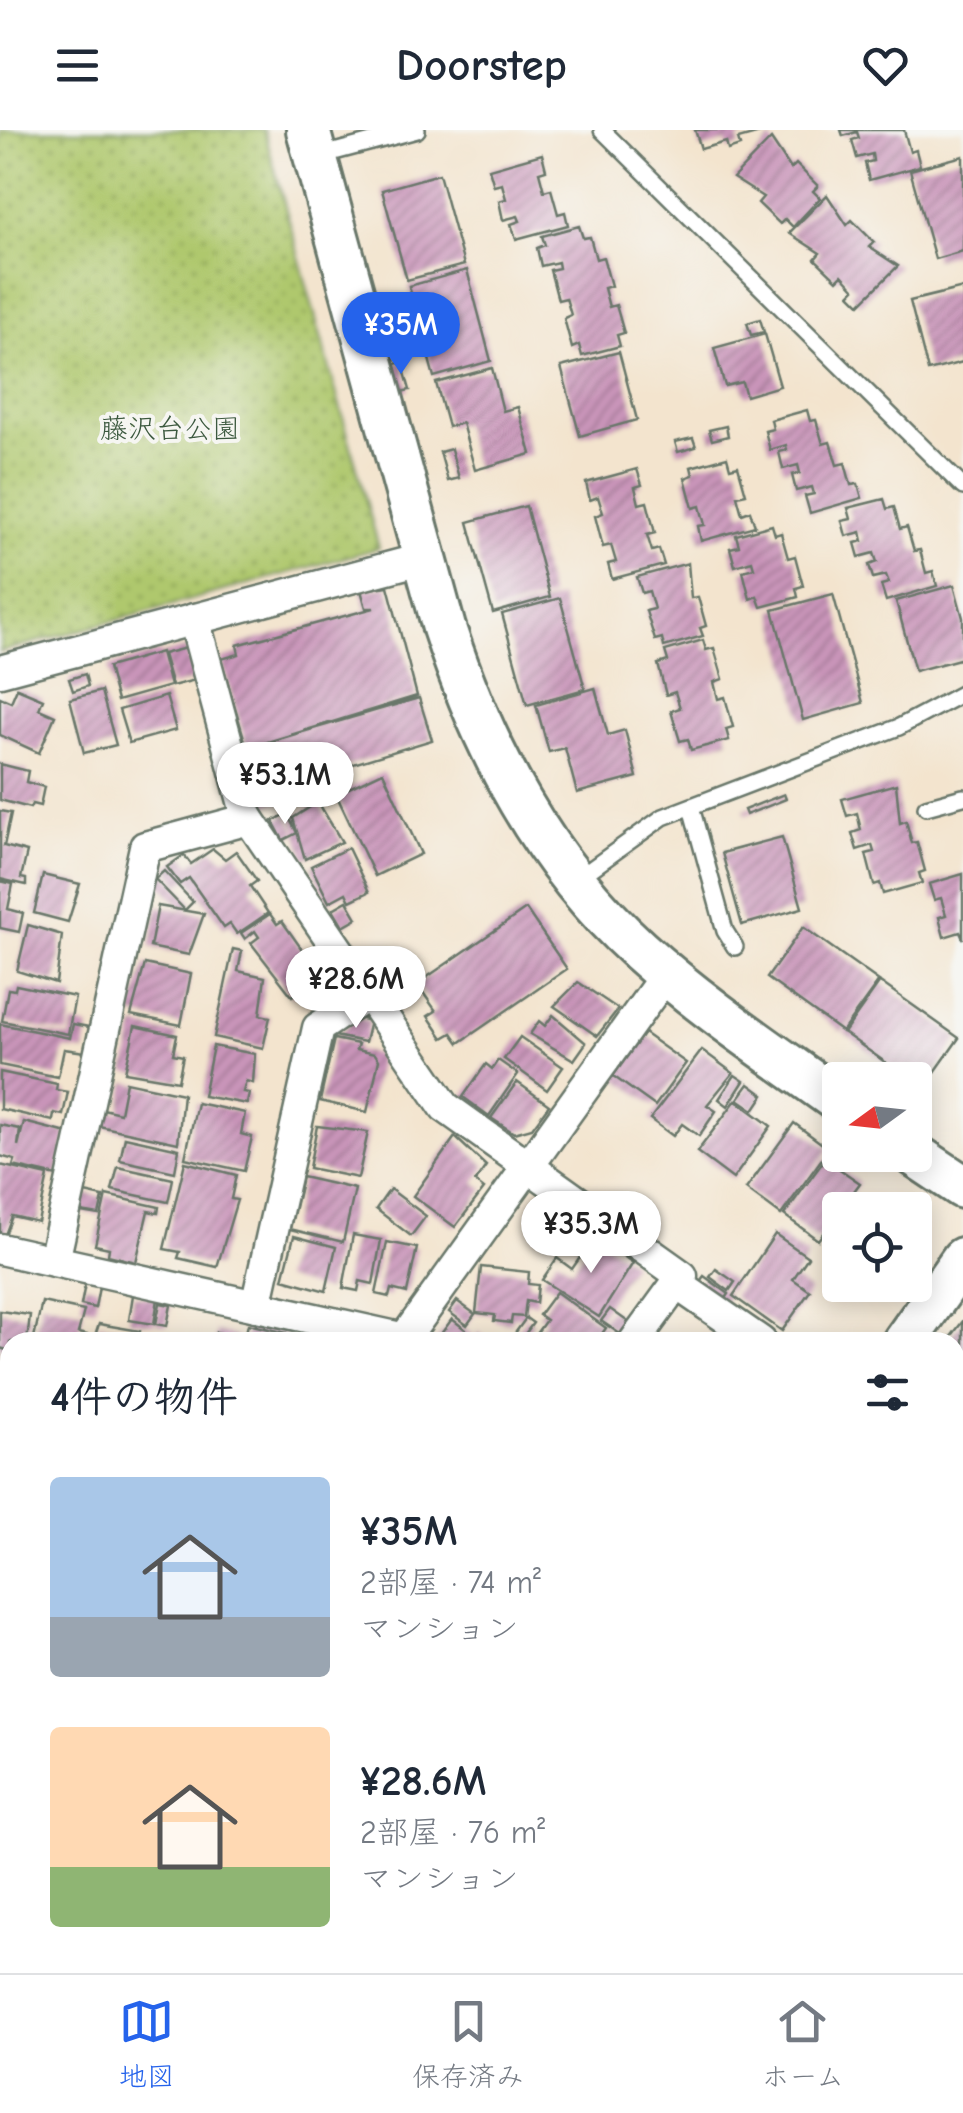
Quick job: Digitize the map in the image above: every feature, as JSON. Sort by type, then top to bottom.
[{"type":"street","points":[[312,144],[470,708],[508,785],[576,880],[638,949],[822,1089]]},
{"type":"street","points":[[0,671],[425,558]]},
{"type":"street","points":[[194,619],[249,819],[445,1107],[682,1276],[641,1332]]},
{"type":"street","points":[[54,1261],[146,847],[249,819]]},
{"type":"street","points":[[410,1332],[667,973]]},
{"type":"street","points":[[256,1306],[318,1028],[368,994]]},
{"type":"street","points":[[932,1167],[963,1188]]},
{"type":"street","points":[[0,1249],[369,1332]]},
{"type":"street","points":[[911,1332],[963,1259]]},
{"type":"street","points":[[677,1284],[747,1332]]},
{"type":"lane","points":[[312,144],[417,130]]},
{"type":"lane","points":[[602,130],[963,487]]},
{"type":"lane","points":[[576,880],[663,818],[898,727],[963,693]]},
{"type":"lane","points":[[926,807],[963,797]]},
{"type":"lane","points":[[691,807],[725,932],[735,947]]},
{"type":"green space","name":"藤沢台公園","points":[[0,130],[264,130],[379,548],[0,652]]},
{"type":"building","points":[[695,130],[767,131],[738,139],[740,146],[728,150],[726,142],[701,149]]},
{"type":"building","points":[[841,130],[904,130],[910,152],[916,150],[920,166],[869,180],[865,163],[873,161],[872,154],[857,158],[852,140],[859,138],[857,132],[843,136]]},
{"type":"building","points":[[771,139],[791,169],[796,164],[818,186],[813,191],[820,198],[793,227],[785,219],[780,224],[758,203],[763,197],[733,178]]},
{"type":"building","points":[[542,154],[546,170],[539,172],[544,191],[551,189],[558,214],[565,212],[568,225],[516,239],[511,224],[520,221],[518,216],[503,220],[499,201],[506,199],[502,184],[494,186],[489,169]]},
{"type":"building","points":[[963,156],[963,251],[935,259],[910,170]]},
{"type":"building","points":[[439,174],[464,265],[407,280],[382,190]]},
{"type":"building","points":[[827,195],[847,225],[852,220],[874,242],[869,247],[898,266],[860,304],[850,294],[855,289],[842,275],[837,280],[815,259],[820,253],[789,233]]},
{"type":"building","points":[[579,226],[583,238],[590,237],[596,259],[603,257],[611,286],[604,288],[609,307],[616,305],[624,333],[617,335],[620,346],[582,356],[579,345],[572,348],[564,318],[571,315],[566,298],[558,300],[550,270],[559,268],[558,262],[541,266],[537,248],[545,245],[542,236]]},
{"type":"building","points":[[467,270],[491,361],[434,377],[409,286]]},
{"type":"building","points":[[963,288],[963,362],[928,371],[910,301]]},
{"type":"building","points":[[760,319],[764,332],[751,335],[747,323]]},
{"type":"building","points":[[765,334],[780,386],[746,396],[742,382],[725,386],[714,348]]},
{"type":"building","points":[[619,352],[637,420],[580,436],[561,367]]},
{"type":"building","points":[[402,362],[410,390],[400,392],[392,365]]},
{"type":"building","points":[[492,368],[503,411],[518,407],[531,454],[475,470],[462,423],[448,427],[436,383]]},
{"type":"building","points":[[807,410],[810,421],[816,420],[823,444],[830,442],[837,465],[845,463],[851,485],[858,484],[862,498],[810,513],[805,496],[814,494],[812,487],[796,491],[792,475],[800,473],[798,465],[783,469],[779,452],[787,450],[786,445],[770,450],[765,431],[773,429],[771,420]]},
{"type":"building","points":[[726,426],[728,436],[712,440],[709,430]]},
{"type":"building","points":[[693,438],[696,447],[678,452],[675,442]]},
{"type":"building","points":[[451,449],[459,478],[448,481],[440,452]]},
{"type":"building","points":[[727,457],[730,468],[738,466],[746,494],[737,496],[742,514],[750,511],[755,526],[701,541],[698,526],[705,525],[700,506],[693,508],[685,478],[693,475],[691,467]]},
{"type":"building","points":[[637,469],[642,485],[635,487],[639,504],[647,502],[655,533],[647,535],[652,551],[659,549],[664,565],[612,579],[608,564],[616,562],[611,545],[603,547],[595,516],[603,513],[598,497],[590,500],[586,483]]},
{"type":"building","points":[[884,499],[887,509],[894,507],[900,529],[907,527],[914,551],[920,550],[926,573],[933,571],[937,586],[886,601],[881,585],[889,583],[886,575],[873,578],[869,565],[877,562],[874,553],[859,557],[855,543],[863,541],[861,532],[846,536],[842,521],[851,519],[848,508]]},
{"type":"building","points":[[526,506],[550,597],[493,613],[468,522]]},
{"type":"building","points":[[772,525],[775,535],[781,533],[788,558],[795,556],[803,586],[796,588],[798,597],[761,607],[757,596],[750,599],[743,571],[754,568],[752,561],[735,566],[730,548],[739,546],[736,535]]},
{"type":"building","points":[[688,563],[691,598],[698,597],[706,626],[700,628],[703,636],[664,647],[662,638],[655,640],[646,611],[654,609],[649,591],[642,593],[637,577]]},
{"type":"building","points":[[954,585],[963,618],[963,658],[915,671],[896,601]]},
{"type":"building","points":[[388,586],[417,696],[258,745],[419,698],[432,740],[284,785],[289,799],[264,806],[221,659],[239,654],[237,645],[374,608],[366,608],[361,590]]},
{"type":"building","points":[[833,594],[863,703],[803,720],[773,610]]},
{"type":"building","points":[[560,598],[585,689],[527,705],[502,614]]},
{"type":"building","points":[[703,640],[706,650],[714,648],[723,679],[714,682],[718,699],[725,697],[733,727],[726,729],[729,740],[691,750],[688,739],[680,741],[671,711],[680,708],[675,692],[666,695],[658,664],[668,661],[665,651]]},
{"type":"building","points":[[186,648],[195,680],[172,686],[163,654]]},
{"type":"building","points":[[161,652],[170,686],[117,701],[108,667]]},
{"type":"building","points":[[85,674],[88,686],[73,691],[69,679]]},
{"type":"building","points":[[17,688],[43,699],[39,709],[55,716],[39,753],[0,735],[0,697],[11,702]]},
{"type":"building","points":[[595,688],[608,735],[625,730],[637,777],[577,793],[565,748],[549,752],[536,705]]},
{"type":"building","points":[[101,691],[116,745],[84,753],[70,699]]},
{"type":"building","points":[[166,696],[176,730],[129,743],[119,710]]},
{"type":"building","points":[[0,764],[28,771],[26,782],[44,787],[40,806],[32,804],[30,808],[0,800]]},
{"type":"building","points":[[383,772],[421,854],[375,876],[336,794]]},
{"type":"building","points":[[896,784],[900,823],[906,821],[912,843],[917,842],[925,871],[919,873],[922,883],[883,894],[880,883],[874,885],[866,854],[874,852],[872,845],[857,850],[852,833],[861,830],[857,813],[847,816],[842,799]]},
{"type":"building","points":[[784,794],[786,799],[746,815],[744,810]]},
{"type":"building","points":[[318,802],[342,842],[305,859],[293,818]]},
{"type":"building","points":[[0,811],[11,813],[4,846],[27,852],[21,878],[26,879],[26,885],[0,879]]},
{"type":"building","points":[[287,814],[297,833],[283,840],[273,821]]},
{"type":"building","points":[[782,837],[802,908],[742,925],[722,853]]},
{"type":"building","points":[[348,848],[369,892],[350,901],[346,893],[329,902],[311,866]]},
{"type":"building","points":[[213,849],[225,859],[236,851],[257,881],[250,886],[268,913],[237,934],[230,924],[224,928],[189,878],[180,884],[167,867],[184,855],[191,864]]},
{"type":"building","points":[[164,871],[193,902],[185,910],[155,879]]},
{"type":"building","points":[[963,874],[963,939],[960,932],[944,937],[939,917],[946,915],[941,898],[934,900],[929,884]]},
{"type":"building","points":[[43,875],[80,884],[68,922],[34,913]]},
{"type":"building","points":[[0,881],[13,884],[8,909],[23,913],[19,932],[0,928]]},
{"type":"building","points":[[347,901],[357,918],[343,926],[333,909]]},
{"type":"building","points":[[158,906],[204,914],[189,955],[150,947]]},
{"type":"building","points":[[526,909],[567,969],[459,1043],[452,1033],[443,1038],[428,1016],[436,1011],[417,984]]},
{"type":"building","points":[[270,914],[277,924],[282,921],[308,958],[301,963],[314,981],[292,996],[251,943],[259,937],[255,931],[245,939],[241,933]]},
{"type":"building","points":[[28,925],[62,935],[56,983],[17,971]]},
{"type":"building","points":[[803,927],[879,981],[842,1032],[767,978]]},
{"type":"building","points":[[233,949],[242,951],[238,971],[265,977],[260,1015],[270,1017],[263,1048],[214,1037]]},
{"type":"building","points":[[145,964],[191,974],[181,1025],[131,1015]]},
{"type":"building","points":[[578,982],[618,1009],[597,1036],[554,1006]]},
{"type":"building","points":[[880,982],[959,1038],[932,1076],[932,1062],[885,1062],[844,1033]]},
{"type":"building","points":[[16,985],[75,997],[68,1034],[2,1021],[8,989],[15,990]]},
{"type":"building","points":[[553,1015],[586,1043],[574,1060],[530,1034],[539,1021],[545,1026]]},
{"type":"building","points":[[358,1018],[370,1021],[365,1042],[335,1036]]},
{"type":"building","points":[[0,1024],[70,1038],[73,1024],[89,1027],[85,1052],[64,1049],[58,1077],[0,1065]]},
{"type":"building","points":[[135,1026],[177,1035],[173,1054],[183,1056],[178,1081],[125,1072]]},
{"type":"building","points":[[644,1033],[686,1063],[655,1106],[613,1076]]},
{"type":"building","points":[[520,1037],[563,1067],[547,1090],[504,1059]]},
{"type":"building","points":[[334,1039],[358,1044],[356,1050],[375,1054],[379,1060],[367,1112],[320,1101]]},
{"type":"building","points":[[213,1046],[255,1054],[253,1083],[246,1081],[243,1092],[249,1093],[247,1104],[203,1096]]},
{"type":"building","points":[[702,1050],[733,1073],[707,1105],[716,1111],[699,1136],[682,1124],[673,1136],[650,1119]]},
{"type":"building","points":[[498,1060],[518,1074],[489,1116],[463,1097],[486,1064],[492,1069]]},
{"type":"building","points":[[0,1072],[57,1084],[56,1090],[68,1092],[63,1115],[54,1113],[53,1121],[0,1109]]},
{"type":"building","points":[[735,1075],[744,1081],[728,1106],[719,1099]]},
{"type":"building","points":[[126,1082],[183,1094],[178,1143],[99,1126],[103,1109],[120,1113]]},
{"type":"building","points":[[517,1082],[549,1105],[532,1128],[514,1133],[491,1118]]},
{"type":"building","points":[[749,1084],[764,1095],[754,1110],[738,1099]]},
{"type":"building","points":[[736,1100],[771,1126],[733,1179],[697,1152]]},
{"type":"building","points":[[197,1103],[245,1113],[241,1134],[252,1137],[244,1171],[185,1158]]},
{"type":"building","points":[[24,1122],[67,1133],[57,1176],[13,1166],[15,1160],[0,1156],[0,1125],[20,1129],[18,1146]]},
{"type":"building","points":[[794,1123],[822,1144],[822,1159],[781,1215],[746,1189]]},
{"type":"building","points":[[317,1126],[368,1132],[358,1178],[309,1168]]},
{"type":"building","points":[[125,1137],[179,1149],[175,1172],[120,1160]]},
{"type":"building","points":[[455,1137],[486,1166],[475,1182],[484,1189],[455,1227],[413,1196]]},
{"type":"building","points":[[185,1162],[236,1175],[231,1199],[237,1200],[217,1267],[178,1258],[180,1252],[164,1249]]},
{"type":"building","points":[[822,1163],[822,1172],[844,1172],[860,1183],[853,1192],[822,1192],[822,1235],[818,1240],[784,1215]]},
{"type":"building","points":[[0,1165],[48,1176],[38,1222],[12,1216],[5,1235],[0,1233]]},
{"type":"building","points":[[118,1167],[173,1179],[168,1202],[112,1190]]},
{"type":"building","points":[[302,1177],[355,1189],[343,1242],[290,1229]]},
{"type":"building","points":[[390,1189],[426,1216],[411,1236],[376,1209]]},
{"type":"building","points":[[85,1193],[103,1197],[99,1215],[81,1212]]},
{"type":"building","points":[[106,1195],[159,1207],[158,1213],[148,1211],[136,1262],[108,1255],[109,1248],[95,1245]]},
{"type":"building","points":[[775,1234],[808,1257],[793,1279],[810,1291],[782,1331],[733,1296]]},
{"type":"building","points":[[353,1235],[381,1240],[373,1284],[360,1281],[358,1291],[343,1288]]},
{"type":"building","points":[[294,1236],[336,1247],[326,1291],[283,1279]]},
{"type":"building","points":[[595,1236],[633,1263],[599,1317],[542,1280],[557,1258],[572,1269]]},
{"type":"building","points":[[387,1242],[417,1248],[407,1293],[391,1289],[389,1297],[376,1294]]},
{"type":"building","points":[[481,1267],[529,1272],[528,1284],[538,1285],[536,1303],[526,1301],[524,1317],[512,1316],[511,1323],[494,1321],[495,1315],[476,1313]]},
{"type":"building","points":[[716,1269],[735,1282],[729,1291],[710,1277]]},
{"type":"building","points":[[704,1276],[729,1294],[723,1303],[697,1285]]},
{"type":"building","points":[[85,1284],[99,1287],[95,1308],[81,1305]]},
{"type":"building","points":[[556,1292],[606,1328],[603,1332],[537,1332],[546,1320],[539,1315]]},
{"type":"building","points":[[133,1295],[158,1299],[154,1324],[129,1320]]},
{"type":"building","points":[[457,1301],[475,1314],[467,1325],[449,1312]]},
{"type":"building","points":[[42,1302],[84,1311],[78,1332],[35,1332]]},
{"type":"building","points":[[160,1303],[171,1305],[167,1326],[156,1324]]},
{"type":"building","points":[[610,1309],[631,1324],[626,1332],[617,1332],[601,1321]]},
{"type":"building","points":[[0,1311],[30,1315],[28,1332],[0,1332]]},
{"type":"building","points":[[526,1318],[533,1323],[526,1332],[516,1332]]},
{"type":"building","points":[[452,1319],[469,1332],[442,1332]]},
{"type":"building","points":[[99,1324],[140,1331],[140,1332],[96,1332]]},
{"type":"building","points":[[248,1324],[282,1332],[246,1332]]}]
